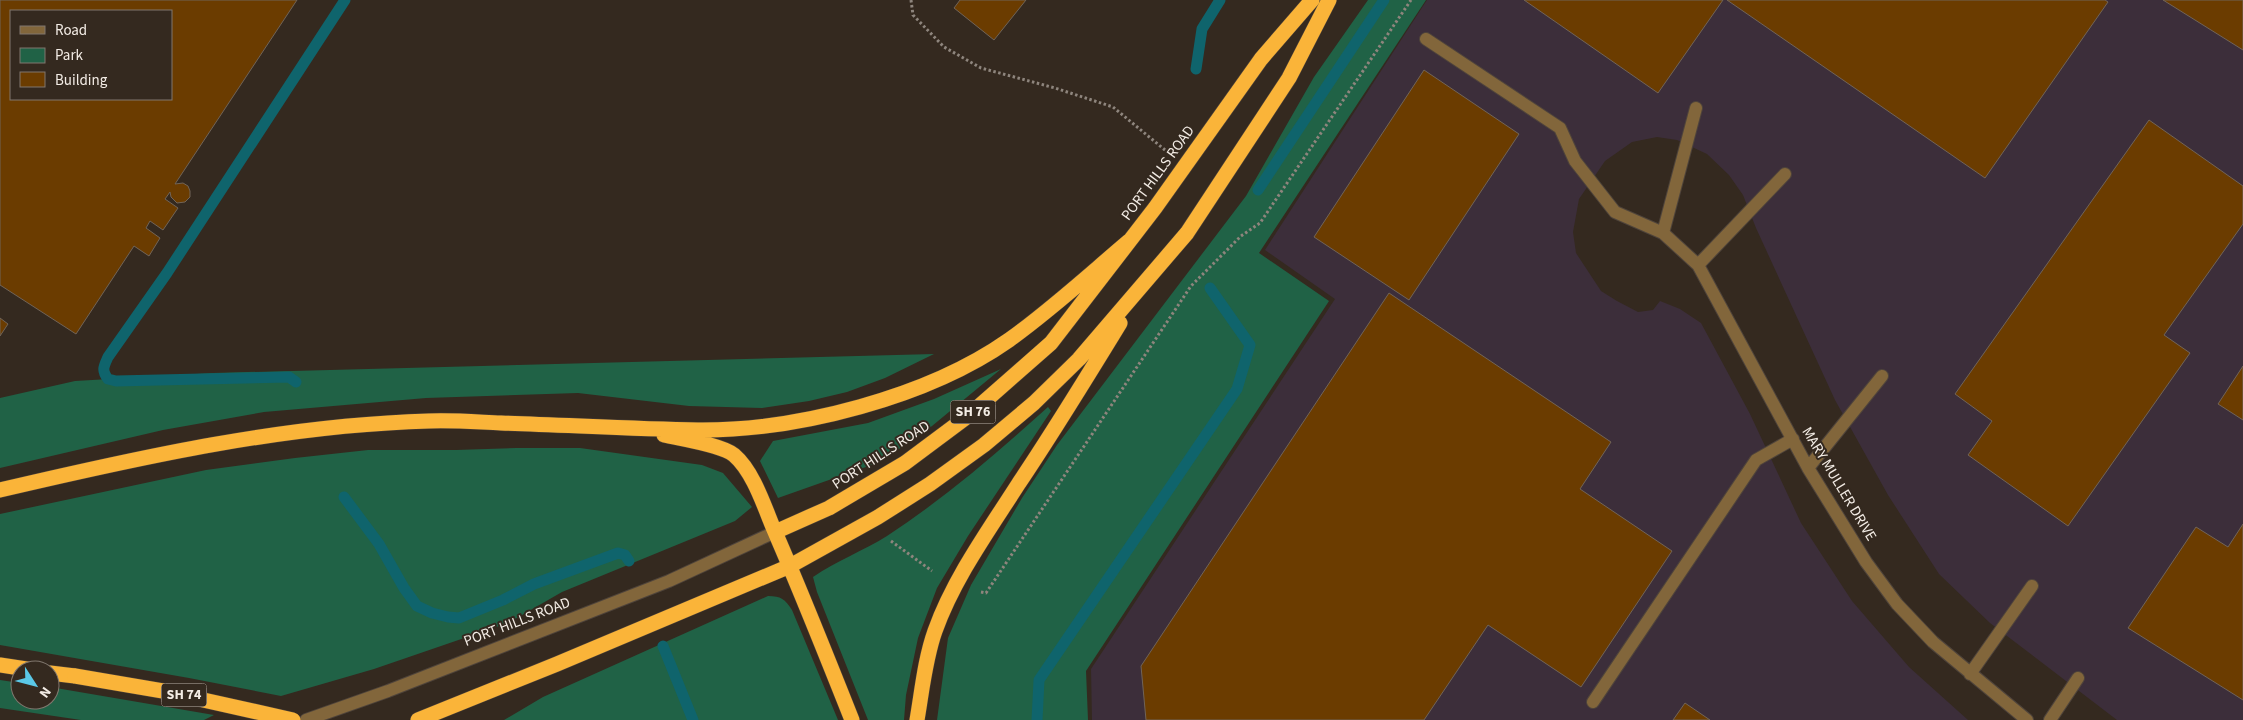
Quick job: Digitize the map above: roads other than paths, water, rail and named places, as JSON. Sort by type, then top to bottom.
[{"type":"highway","name":"PORT HILLS ROAD","points":[[775,532],[829,508],[872,484],[939,440],[1051,343],[1185,168],[1260,59],[1312,0]]},
{"type":"highway","points":[[418,720],[790,566],[893,508],[984,445],[1034,403],[1079,359],[1188,233],[1289,78],[1329,0]]},
{"type":"highway","points":[[0,490],[180,450],[324,427],[431,420],[701,430],[763,426],[819,416],[875,402],[919,387],[957,370],[1008,340],[1129,241]]},
{"type":"highway","points":[[917,720],[925,672],[935,632],[953,590],[980,544],[1066,411],[1142,288]]},
{"type":"highway","points":[[636,427],[718,448],[733,454],[744,467],[763,502],[852,720]]},
{"type":"highway","name":"SH 74","points":[[60,674],[163,691],[293,720]]},
{"type":"street","name":"MARY MULLER DRIVE","points":[[1426,39],[1560,128],[1576,160],[1615,212],[1663,233],[1698,265],[1808,468],[1866,562],[1897,604],[1933,642],[2027,720]]},
{"type":"street","points":[[1663,233],[1696,108]]},
{"type":"street","points":[[1698,265],[1785,174]]},
{"type":"street","points":[[1808,468],[1882,376]]},
{"type":"street","points":[[1593,702],[1756,460],[1793,439]]},
{"type":"street","name":"PORT HILLS ROAD","points":[[306,720],[388,691],[669,582],[775,532]]},
{"type":"street","points":[[1970,674],[2032,586]]},
{"type":"street","points":[[2050,720],[2078,678]]},
{"type":"waterway","points":[[296,382],[289,377],[116,381],[108,379],[104,373],[104,368],[108,357],[167,273],[345,0]]},
{"type":"waterway","points":[[1196,69],[1202,29],[1220,0]]},
{"type":"waterway","points":[[1258,190],[1384,0]]},
{"type":"waterway","points":[[1037,720],[1039,680],[1237,389],[1250,345],[1210,288]]},
{"type":"waterway","points":[[344,497],[379,544],[404,588],[417,606],[432,613],[448,617],[459,618],[503,600],[534,584],[618,553],[625,555],[629,561]]},
{"type":"waterway","points":[[663,646],[693,720]]}]
